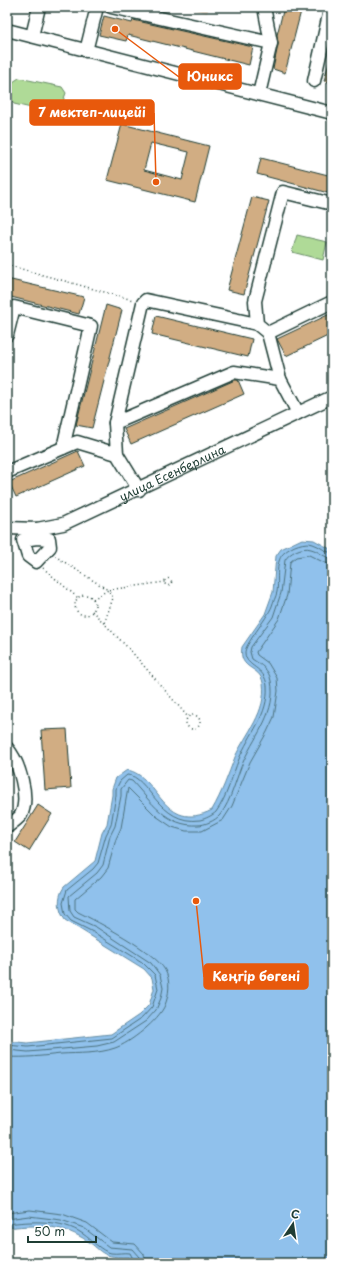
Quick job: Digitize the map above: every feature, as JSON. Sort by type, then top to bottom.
[{"type":"street","points":[[32,36],[39,7]]},
{"type":"street","points":[[86,51],[97,7]]},
{"type":"street","points":[[111,7],[271,43]]},
{"type":"street","points":[[258,94],[271,43],[264,7]]},
{"type":"street","points":[[314,81],[330,10],[329,7]]},
{"type":"street","points":[[7,30],[332,113]]},
{"type":"street","points":[[257,324],[255,301],[284,192],[332,204]]},
{"type":"street","points":[[139,490],[117,454],[116,423],[142,303],[146,300],[257,324],[268,333],[280,379],[298,413]]},
{"type":"street","points":[[268,333],[332,302]]},
{"type":"street","points":[[7,335],[14,307],[90,326],[63,448]]},
{"type":"street","points":[[116,423],[234,372],[280,379]]},
{"type":"street","name":"улица Есенберлина","points":[[7,528],[37,533],[63,524],[139,490],[332,398]]},
{"type":"street","points":[[7,472],[77,442],[117,454]]},
{"type":"street","points":[[37,533],[49,539],[50,547],[46,551],[36,562],[28,556],[23,540],[37,533]]},
{"type":"street","points":[[7,748],[18,768],[25,791],[21,815],[7,827]]},
{"type":"path","points":[[7,265],[142,303]]},
{"type":"path","points":[[46,551],[108,590],[113,598],[104,624]]},
{"type":"path","points":[[36,562],[78,598]]},
{"type":"path","points":[[93,599],[108,590],[164,582]]},
{"type":"path","points":[[85,595],[93,599],[94,605],[92,611],[86,614],[77,611],[75,605],[78,598],[85,595]]},
{"type":"path","points":[[92,611],[131,651],[188,717]]},
{"type":"path","points":[[193,715],[198,716],[200,723],[198,727],[192,729],[187,727],[186,722],[188,717],[193,715]]},
{"type":"shaded area","points":[[184,7],[209,7],[207,13]]},
{"type":"green space","points":[[19,78],[62,87],[66,93],[59,112],[53,113],[14,104],[10,98],[13,82]]},
{"type":"green space","points":[[297,235],[327,242],[323,260],[292,252]]},
{"type":"water","points":[[302,539],[314,540],[332,550],[332,1263],[132,1263],[128,1257],[110,1256],[105,1254],[87,1240],[62,1229],[44,1226],[7,1228],[7,1041],[27,1043],[111,1034],[139,1015],[149,1005],[154,989],[152,978],[144,969],[65,920],[59,904],[60,895],[64,887],[95,861],[102,833],[107,824],[112,789],[116,778],[127,770],[138,774],[147,782],[172,810],[183,815],[196,816],[212,810],[222,791],[235,757],[255,722],[262,703],[263,683],[261,677],[243,660],[242,647],[265,614],[273,592],[276,556],[281,549]]},
{"type":"building","points":[[284,7],[302,7],[285,73],[273,69],[278,45],[277,35]]},
{"type":"building","points":[[104,16],[132,23],[133,20],[253,47],[249,65],[128,35],[126,41],[99,35]]},
{"type":"building","points":[[329,62],[332,62],[332,83],[324,81]]},
{"type":"building","points":[[122,124],[209,146],[195,202],[107,180]],"holes":[[[151,143],[189,152],[182,180],[144,170]]]},
{"type":"building","points":[[261,158],[332,176],[332,194],[257,174]]},
{"type":"building","points":[[252,197],[269,201],[244,294],[227,290]]},
{"type":"building","points":[[7,279],[84,297],[79,314],[7,296]]},
{"type":"building","points":[[106,305],[122,310],[92,428],[76,425]]},
{"type":"building","points":[[332,313],[332,334],[286,356],[277,339]]},
{"type":"building","points":[[156,316],[252,339],[248,357],[152,334]]},
{"type":"building","points":[[238,380],[244,394],[131,444],[124,429]]},
{"type":"building","points":[[78,451],[85,466],[16,497],[9,482]]},
{"type":"building","points":[[67,729],[71,788],[45,790],[41,730]]},
{"type":"building","points":[[38,805],[52,814],[29,851],[15,842]]},
{"type":"place","name":"Юникс","points":[[115,29]]},
{"type":"place","name":"7 мектеп-лицейі","points":[[156,182]]},
{"type":"place","name":"Кеңгір бөгені","points":[[196,901]]}]
